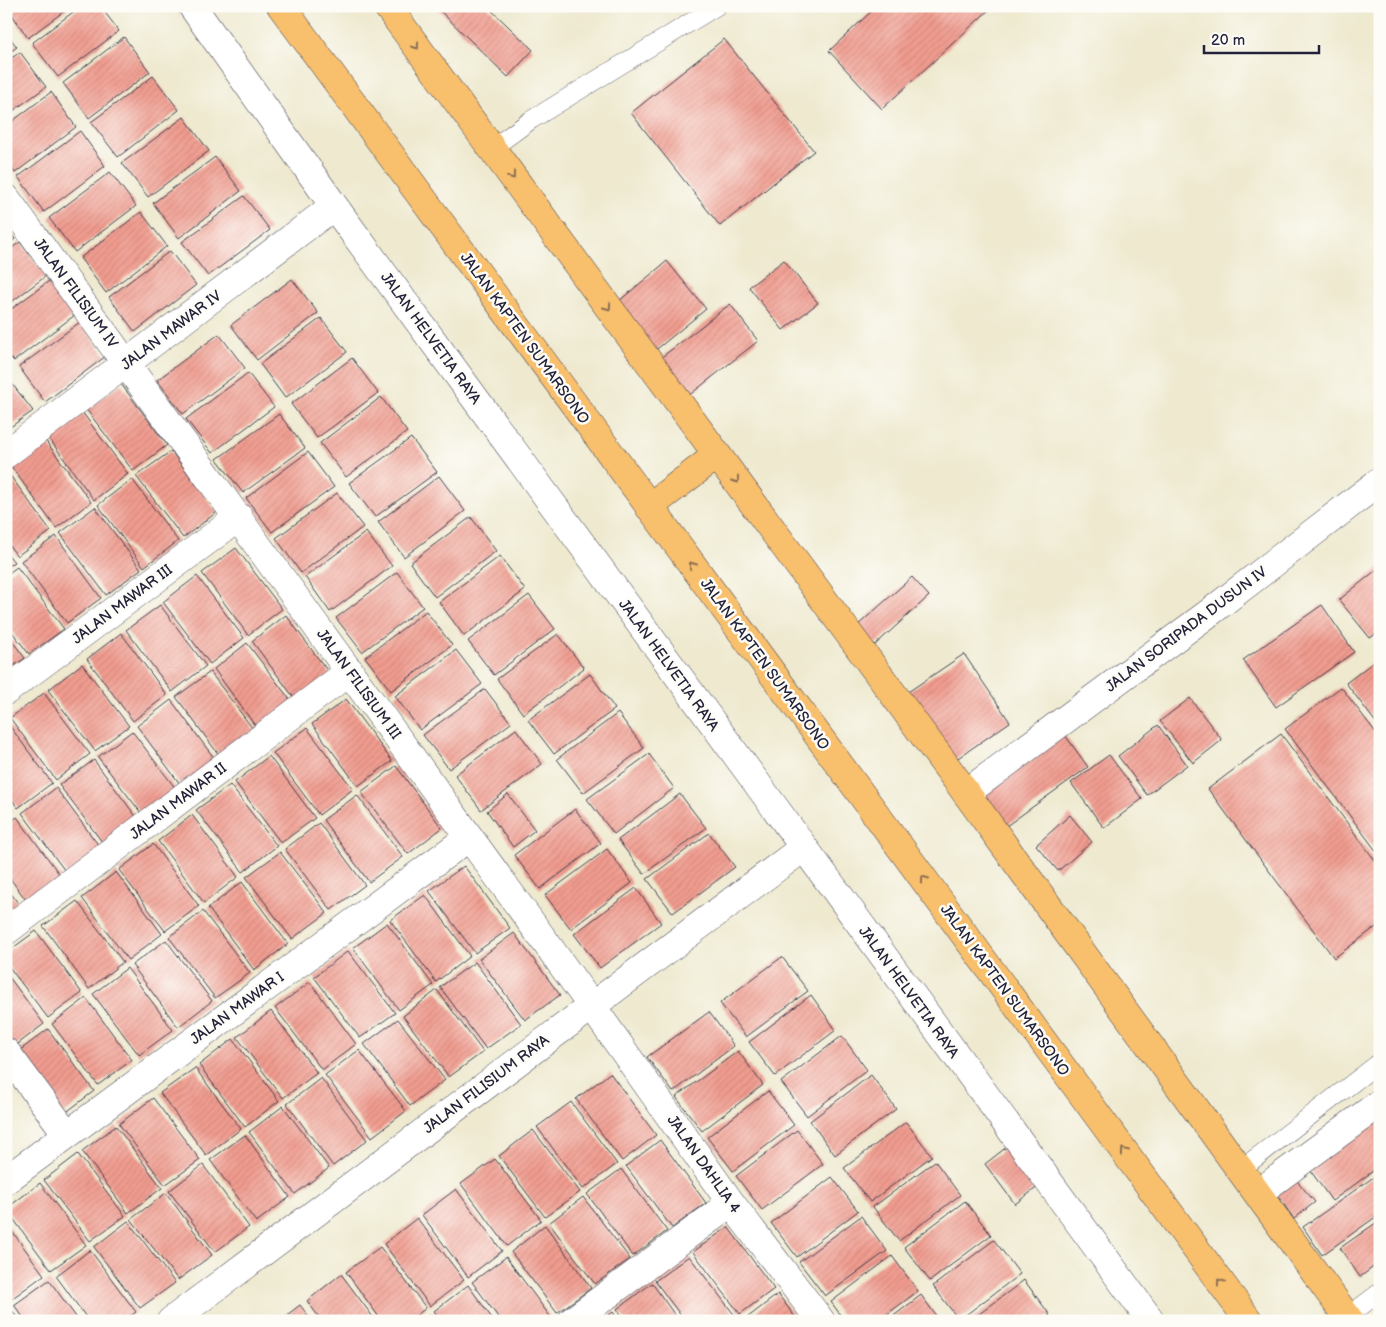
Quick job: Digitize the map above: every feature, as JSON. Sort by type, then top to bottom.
[{"type":"highway","name":"JALAN KAPTEN SUMARSONO","points":[[281,6],[1249,1321]]},
{"type":"highway","points":[[391,8],[491,149],[966,793],[1348,1319]]},
{"type":"highway","points":[[649,507],[717,455]]},
{"type":"street","name":"JALAN HELVETIA RAYA","points":[[192,6],[334,206],[1151,1321]]},
{"type":"street","name":"JALAN FILISIUM IV","points":[[6,198],[128,363]]},
{"type":"street","name":"JALAN MAWAR IV","points":[[6,454],[334,206]]},
{"type":"street","name":"JALAN FILISIUM III","points":[[128,363],[591,1005]]},
{"type":"street","name":"JALAN SORIPADA DUSUN IV","points":[[966,793],[1209,613],[1380,481]]},
{"type":"street","name":"JALAN MAWAR III","points":[[6,691],[239,517]]},
{"type":"street","name":"JALAN MAWAR II","points":[[6,931],[350,671]]},
{"type":"street","name":"JALAN MAWAR I","points":[[6,1180],[469,837]]},
{"type":"street","name":"JALAN FILISIUM RAYA","points":[[171,1321],[803,848]]},
{"type":"street","name":"JALAN DAHLIA 4","points":[[591,1005],[731,1203],[821,1321]]},
{"type":"street","points":[[6,1052],[67,1134]]},
{"type":"street","points":[[1258,1193],[1380,1104]]},
{"type":"street","points":[[572,1321],[731,1203]]},
{"type":"lane","points":[[491,149],[531,120],[717,6]]},
{"type":"lane","points":[[1240,1170],[1380,1062]]},
{"type":"lane","points":[[1348,1319],[1380,1292]]},
{"type":"building","points":[[6,6],[71,6],[28,38]]},
{"type":"building","points":[[81,6],[100,6],[119,31],[58,77],[32,43]]},
{"type":"building","points":[[435,6],[487,6],[533,50],[508,77]]},
{"type":"building","points":[[877,6],[993,6],[882,109],[829,51]]},
{"type":"building","points":[[6,33],[17,47],[6,55]]},
{"type":"building","points":[[124,37],[150,72],[89,118],[63,83]]},
{"type":"building","points":[[724,39],[814,151],[720,226],[631,113]]},
{"type":"building","points":[[20,52],[46,87],[6,116],[6,62]]},
{"type":"building","points":[[153,76],[179,110],[118,157],[91,122]]},
{"type":"building","points":[[51,92],[76,127],[15,173],[6,161],[6,126]]},
{"type":"building","points":[[184,117],[209,151],[148,197],[122,163]]},
{"type":"building","points":[[80,131],[105,166],[44,212],[18,177]]},
{"type":"building","points":[[215,157],[241,191],[179,238],[153,203]]},
{"type":"building","points":[[110,172],[136,206],[75,252],[49,218]]},
{"type":"building","points":[[244,196],[270,230],[208,276],[182,242]]},
{"type":"building","points":[[141,212],[167,246],[106,293],[80,258]]},
{"type":"building","points":[[6,227],[15,239],[6,246]]},
{"type":"building","points":[[20,242],[46,276],[6,306],[6,252]]},
{"type":"building","points":[[170,251],[196,285],[135,332],[109,297]]},
{"type":"building","points":[[784,260],[818,303],[783,330],[749,287]]},
{"type":"building","points":[[667,261],[706,309],[652,353],[613,306]]},
{"type":"building","points":[[292,279],[318,313],[257,360],[231,325]]},
{"type":"building","points":[[49,281],[75,315],[14,361],[6,352],[6,313]]},
{"type":"building","points":[[730,304],[758,341],[687,397],[658,360]]},
{"type":"building","points":[[321,318],[347,352],[285,398],[260,364]]},
{"type":"building","points":[[80,322],[106,356],[45,402],[19,367]]},
{"type":"building","points":[[219,334],[245,368],[183,414],[157,380]]},
{"type":"building","points":[[352,358],[378,393],[317,438],[291,404]]},
{"type":"building","points":[[248,373],[274,407],[212,453],[186,419]]},
{"type":"building","points":[[6,376],[33,411],[6,430]]},
{"type":"building","points":[[121,384],[167,445],[133,471],[86,409]]},
{"type":"building","points":[[381,397],[407,432],[346,477],[320,443]]},
{"type":"building","points":[[82,412],[128,474],[94,500],[48,437]]},
{"type":"building","points":[[279,414],[305,448],[243,493],[217,459]]},
{"type":"building","points":[[411,438],[437,472],[375,517],[349,483]]},
{"type":"building","points":[[45,440],[91,502],[56,528],[10,465]]},
{"type":"building","points":[[171,451],[217,512],[183,538],[136,476]]},
{"type":"building","points":[[308,452],[334,487],[272,532],[246,498]]},
{"type":"building","points":[[6,470],[51,531],[17,556],[6,541]]},
{"type":"building","points":[[439,476],[465,511],[404,557],[378,522]]},
{"type":"building","points":[[132,479],[178,541],[144,567],[98,505]]},
{"type":"building","points":[[337,493],[363,527],[301,573],[276,538]]},
{"type":"building","points":[[95,507],[141,569],[106,595],[60,533]]},
{"type":"building","points":[[471,517],[496,551],[435,597],[410,563]]},
{"type":"building","points":[[366,532],[392,566],[330,612],[305,577]]},
{"type":"building","points":[[56,536],[101,598],[67,623],[21,561]]},
{"type":"building","points":[[236,548],[282,609],[248,635],[202,573]]},
{"type":"building","points":[[6,552],[14,562],[6,567]]},
{"type":"building","points":[[500,556],[525,590],[464,636],[439,602]]},
{"type":"building","points":[[17,567],[64,629],[29,654],[6,624],[6,575]]},
{"type":"building","points":[[1380,567],[1380,631],[1370,638],[1339,600]]},
{"type":"building","points":[[397,572],[423,607],[362,652],[336,618]]},
{"type":"building","points":[[197,576],[244,638],[210,664],[163,602]]},
{"type":"building","points":[[912,577],[929,596],[875,645],[857,626]]},
{"type":"building","points":[[529,595],[555,629],[494,675],[468,641]]},
{"type":"building","points":[[160,605],[206,666],[172,692],[126,630]]},
{"type":"building","points":[[1322,605],[1354,652],[1276,707],[1243,660]]},
{"type":"building","points":[[426,611],[452,645],[391,691],[365,657]]},
{"type":"building","points":[[286,615],[332,677],[298,703],[252,641]]},
{"type":"building","points":[[6,633],[25,658],[6,671]]},
{"type":"building","points":[[121,633],[167,695],[133,721],[87,659]]},
{"type":"building","points":[[558,634],[584,668],[523,714],[497,679]]},
{"type":"building","points":[[247,643],[294,705],[259,731],[214,669]]},
{"type":"building","points":[[456,650],[482,684],[420,730],[395,696]]},
{"type":"building","points":[[964,654],[1010,722],[955,760],[908,692]]},
{"type":"building","points":[[1380,657],[1380,728],[1346,683]]},
{"type":"building","points":[[82,664],[129,726],[95,751],[48,690]]},
{"type":"building","points":[[210,672],[256,733],[222,759],[176,697]]},
{"type":"building","points":[[590,674],[615,709],[554,754],[528,720]]},
{"type":"building","points":[[1341,687],[1380,738],[1380,856],[1285,729]]},
{"type":"building","points":[[485,689],[511,723],[449,769],[423,735]]},
{"type":"building","points":[[44,693],[90,754],[56,780],[10,718]]},
{"type":"building","points":[[1190,698],[1222,740],[1193,763],[1160,721]]},
{"type":"building","points":[[346,699],[392,761],[358,786],[312,724]]},
{"type":"building","points":[[171,700],[217,762],[183,788],[137,726]]},
{"type":"building","points":[[618,713],[644,748],[583,793],[557,759]]},
{"type":"building","points":[[6,721],[52,783],[18,808],[6,792]]},
{"type":"building","points":[[1158,725],[1187,765],[1147,795],[1118,756]]},
{"type":"building","points":[[307,728],[353,789],[319,815],[273,753]]},
{"type":"building","points":[[516,729],[542,764],[481,810],[455,775]]},
{"type":"building","points":[[132,731],[179,793],[145,818],[98,757]]},
{"type":"building","points":[[1062,731],[1088,767],[1002,829],[977,793]]},
{"type":"building","points":[[1281,734],[1380,867],[1380,924],[1334,958],[1208,789]]},
{"type":"building","points":[[649,754],[674,788],[614,834],[587,799]]},
{"type":"building","points":[[1109,755],[1142,799],[1104,828],[1071,783]]},
{"type":"building","points":[[269,756],[315,818],[281,843],[235,782]]},
{"type":"building","points":[[94,760],[140,822],[106,847],[59,785]]},
{"type":"building","points":[[396,766],[442,828],[408,854],[361,792]]},
{"type":"building","points":[[230,785],[277,846],[243,872],[196,810]]},
{"type":"building","points":[[56,788],[102,850],[68,875],[22,813]]},
{"type":"building","points":[[508,794],[535,830],[513,847],[487,811]]},
{"type":"building","points":[[680,794],[706,828],[644,874],[618,840]]},
{"type":"building","points":[[357,795],[403,857],[369,882],[323,820]]},
{"type":"building","points":[[6,802],[13,811],[6,817]]},
{"type":"building","points":[[575,809],[601,843],[540,889],[514,855]]},
{"type":"building","points":[[192,815],[238,877],[204,903],[158,841]]},
{"type":"building","points":[[1070,815],[1092,842],[1058,871],[1036,845]]},
{"type":"building","points":[[17,817],[63,879],[29,904],[6,873],[6,825]]},
{"type":"building","points":[[319,823],[365,885],[331,910],[285,849]]},
{"type":"building","points":[[709,833],[735,867],[673,913],[647,879]]},
{"type":"building","points":[[153,844],[199,906],[165,931],[119,870]]},
{"type":"building","points":[[607,849],[632,883],[571,929],[545,895]]},
{"type":"building","points":[[280,852],[327,913],[292,939],[246,877]]},
{"type":"building","points":[[464,866],[510,928],[475,953],[429,891]]},
{"type":"building","points":[[116,872],[162,934],[128,960],[82,898]]},
{"type":"building","points":[[242,882],[288,944],[254,970],[208,908]]},
{"type":"building","points":[[6,887],[22,908],[6,920]]},
{"type":"building","points":[[636,888],[661,923],[600,968],[574,934]]},
{"type":"building","points":[[425,895],[470,956],[436,982],[390,920]]},
{"type":"building","points":[[77,901],[123,962],[89,989],[43,926]]},
{"type":"building","points":[[203,911],[250,973],[215,998],[169,937]]},
{"type":"building","points":[[387,923],[433,985],[399,1010],[353,948]]},
{"type":"building","points":[[36,931],[82,993],[48,1018],[6,963],[6,953]]},
{"type":"building","points":[[514,933],[560,995],[525,1020],[479,959]]},
{"type":"building","points":[[166,940],[212,1001],[178,1027],[132,965]]},
{"type":"building","points":[[348,951],[395,1013],[360,1038],[314,977]]},
{"type":"building","points":[[782,957],[808,991],[746,1037],[720,1003]]},
{"type":"building","points":[[475,962],[521,1024],[486,1049],[440,987]]},
{"type":"building","points":[[127,968],[173,1030],[139,1055],[93,994]]},
{"type":"building","points":[[6,973],[44,1024],[10,1050],[6,1045]]},
{"type":"building","points":[[310,982],[356,1044],[322,1070],[275,1008]]},
{"type":"building","points":[[437,990],[483,1052],[449,1077],[403,1016]]},
{"type":"building","points":[[811,995],[836,1030],[775,1076],[749,1042]]},
{"type":"building","points":[[86,998],[132,1060],[98,1085],[52,1024]]},
{"type":"building","points":[[271,1011],[317,1073],[283,1098],[237,1037]]},
{"type":"building","points":[[709,1012],[734,1046],[673,1092],[647,1057]]},
{"type":"building","points":[[398,1019],[445,1080],[410,1106],[364,1044]]},
{"type":"building","points":[[48,1029],[94,1091],[60,1117],[14,1055]]},
{"type":"building","points":[[842,1036],[867,1070],[807,1116],[781,1082]]},
{"type":"building","points":[[233,1039],[279,1101],[245,1127],[199,1065]]},
{"type":"building","points":[[359,1050],[406,1111],[372,1137],[325,1075]]},
{"type":"building","points":[[738,1051],[763,1085],[702,1131],[676,1097]]},
{"type":"building","points":[[195,1068],[241,1129],[206,1155],[160,1093]]},
{"type":"building","points":[[610,1073],[656,1135],[622,1161],[576,1099]]},
{"type":"building","points":[[871,1075],[896,1109],[835,1155],[810,1121]]},
{"type":"building","points":[[321,1078],[367,1140],[333,1166],[287,1104]]},
{"type":"building","points":[[768,1091],[794,1125],[733,1171],[707,1137]]},
{"type":"building","points":[[153,1098],[200,1160],[165,1185],[119,1124]]},
{"type":"building","points":[[571,1102],[617,1164],[583,1189],[537,1127]]},
{"type":"building","points":[[283,1106],[329,1168],[295,1194],[249,1132]]},
{"type":"building","points":[[1372,1114],[1380,1124],[1380,1166],[1332,1201],[1305,1163]]},
{"type":"building","points":[[906,1122],[932,1156],[870,1202],[844,1168]]},
{"type":"building","points":[[116,1126],[162,1188],[128,1213],[82,1151]]},
{"type":"building","points":[[533,1130],[580,1192],[545,1217],[499,1156]]},
{"type":"building","points":[[797,1130],[823,1164],[762,1210],[736,1176]]},
{"type":"building","points":[[245,1135],[290,1197],[256,1222],[210,1160]]},
{"type":"building","points":[[660,1140],[706,1203],[672,1228],[626,1166]]},
{"type":"building","points":[[1008,1146],[1039,1186],[1015,1204],[985,1164]]},
{"type":"building","points":[[78,1154],[125,1216],[90,1241],[44,1180]]},
{"type":"building","points":[[495,1159],[541,1220],[507,1246],[461,1184]]},
{"type":"building","points":[[935,1161],[960,1195],[899,1241],[873,1207]]},
{"type":"building","points":[[203,1165],[249,1227],[215,1252],[169,1191]]},
{"type":"building","points":[[621,1169],[667,1231],[633,1256],[587,1194]]},
{"type":"building","points":[[1292,1175],[1315,1202],[1294,1219],[1273,1189]]},
{"type":"building","points":[[1375,1176],[1380,1183],[1380,1214],[1322,1255],[1303,1227]]},
{"type":"building","points":[[832,1177],[858,1211],[797,1257],[771,1223]]},
{"type":"building","points":[[40,1183],[86,1245],[51,1270],[6,1209]]},
{"type":"building","points":[[456,1189],[502,1251],[468,1277],[422,1215]]},
{"type":"building","points":[[166,1193],[212,1255],[178,1280],[131,1219]]},
{"type":"building","points":[[583,1197],[630,1259],[595,1284],[549,1223]]},
{"type":"building","points":[[965,1201],[991,1235],[930,1281],[904,1247]]},
{"type":"building","points":[[861,1216],[887,1251],[825,1296],[799,1262]]},
{"type":"building","points":[[417,1218],[464,1280],[430,1306],[384,1244]]},
{"type":"building","points":[[1380,1220],[1380,1262],[1360,1277],[1340,1248]]},
{"type":"building","points":[[128,1221],[175,1283],[140,1308],[94,1247]]},
{"type":"building","points":[[6,1223],[44,1275],[10,1300],[6,1295]]},
{"type":"building","points":[[545,1225],[591,1288],[557,1313],[511,1252]]},
{"type":"building","points":[[728,1227],[774,1289],[740,1314],[693,1252]]},
{"type":"building","points":[[994,1240],[1020,1274],[959,1320],[933,1286]]},
{"type":"building","points":[[380,1247],[426,1308],[409,1321],[382,1321],[346,1272]]},
{"type":"building","points":[[90,1250],[136,1312],[124,1321],[89,1321],[56,1276]]},
{"type":"building","points":[[689,1256],[736,1317],[731,1321],[685,1321],[655,1281]]},
{"type":"building","points":[[892,1256],[918,1291],[878,1321],[845,1321],[831,1302]]},
{"type":"building","points":[[506,1257],[552,1319],[550,1321],[501,1321],[472,1282]]},
{"type":"building","points":[[341,1274],[376,1321],[322,1321],[307,1301]]},
{"type":"building","points":[[49,1280],[79,1321],[26,1321],[14,1305]]},
{"type":"building","points":[[1024,1280],[1050,1315],[1042,1321],[970,1321]]},
{"type":"building","points":[[652,1283],[679,1321],[626,1321],[617,1309]]},
{"type":"building","points":[[468,1285],[494,1321],[441,1321],[434,1311]]},
{"type":"building","points":[[778,1294],[798,1321],[743,1321]]},
{"type":"building","points":[[921,1295],[940,1321],[887,1321]]},
{"type":"building","points":[[300,1305],[312,1321],[279,1321]]},
{"type":"building","points":[[10,1308],[20,1321],[6,1321],[6,1311]]},
{"type":"building","points":[[613,1312],[619,1321],[601,1321]]},
{"type":"building","points":[[430,1314],[435,1321],[420,1321]]}]
